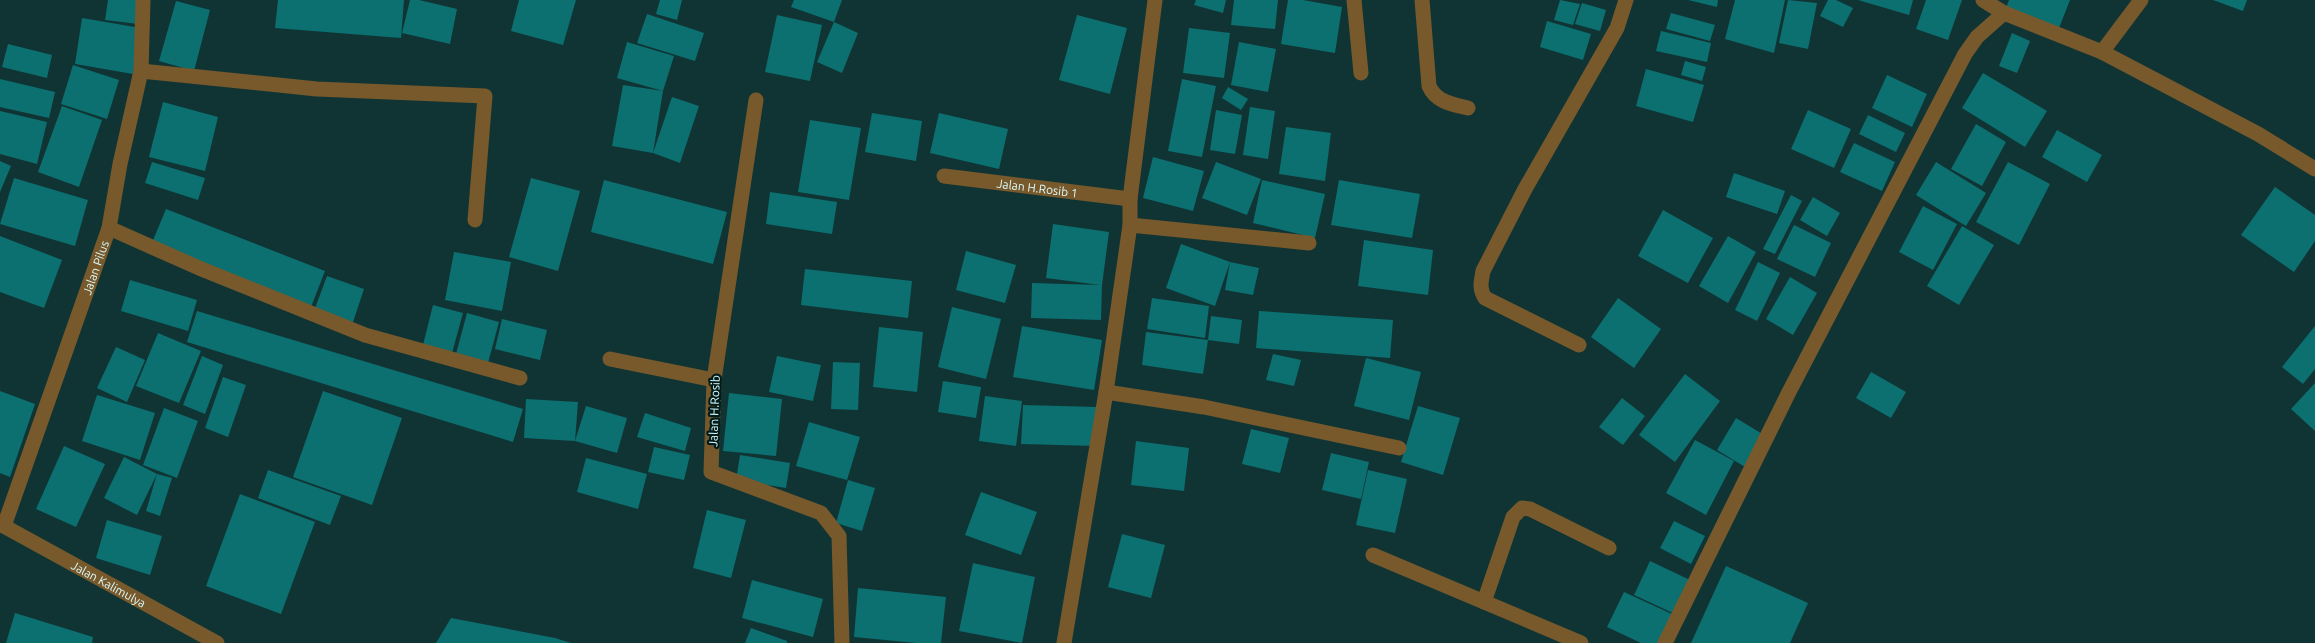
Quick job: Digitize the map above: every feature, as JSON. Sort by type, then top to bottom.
[{"type":"street","name":"Jalan Pilus","points":[[2,525],[109,228],[120,164],[141,71],[143,0]]},
{"type":"street","points":[[1064,643],[1106,392],[1130,226],[1130,199],[1155,0]]},
{"type":"street","points":[[1354,0],[1361,73]]},
{"type":"street","points":[[1422,0],[1429,86],[1433,94],[1444,101],[1468,108]]},
{"type":"street","points":[[1578,345],[1485,298],[1480,291],[1481,281],[1483,271],[1525,189],[1618,28],[1626,0]]},
{"type":"street","points":[[1983,0],[2004,14],[2102,52],[2258,134],[2315,169]]},
{"type":"street","points":[[2102,52],[2141,0]]},
{"type":"street","points":[[1665,643],[1789,392],[1966,54],[1977,37],[2004,14]]},
{"type":"street","points":[[141,71],[317,89],[485,96],[475,220]]},
{"type":"street","name":"Jalan H.Rosib","points":[[756,100],[714,380],[711,472],[821,513],[839,536],[842,643]]},
{"type":"street","name":"Jalan H.Rosib 1","points":[[944,176],[1130,199]]},
{"type":"street","points":[[1130,226],[1309,243]]},
{"type":"street","points":[[109,228],[199,268],[365,335],[520,378]]},
{"type":"street","points":[[610,359],[714,380]]},
{"type":"street","points":[[1106,392],[1204,407],[1399,448]]},
{"type":"street","points":[[1484,602],[1513,517],[1522,508],[1530,509],[1610,548]]},
{"type":"street","name":"Jalan Kalimulya","points":[[2,525],[216,643]]},
{"type":"street","points":[[1373,554],[1580,643]]},
{"type":"building","points":[[108,0],[141,0],[138,24],[105,20]]},
{"type":"building","points":[[278,0],[404,0],[401,38],[275,28]]},
{"type":"building","points":[[410,0],[419,0],[457,9],[450,44],[402,33]]},
{"type":"building","points":[[519,0],[576,0],[563,45],[511,31]]},
{"type":"building","points":[[660,0],[682,0],[677,20],[656,14]]},
{"type":"building","points":[[794,0],[842,0],[834,22],[791,7]]},
{"type":"building","points":[[1196,0],[1226,0],[1223,13],[1194,5]]},
{"type":"building","points":[[1234,0],[1278,0],[1275,29],[1231,25]]},
{"type":"building","points":[[1288,0],[1303,0],[1342,7],[1335,53],[1281,44]]},
{"type":"building","points":[[1560,0],[1580,4],[1573,25],[1554,20]]},
{"type":"building","points":[[1688,0],[1718,0],[1717,7]]},
{"type":"building","points":[[1735,0],[1785,0],[1774,53],[1725,39]]},
{"type":"building","points":[[1788,0],[1817,3],[1808,49],[1779,43]]},
{"type":"building","points":[[1828,0],[1836,0],[1853,8],[1843,27],[1820,16]]},
{"type":"building","points":[[1858,0],[1913,0],[1909,15]]},
{"type":"building","points":[[1926,0],[1962,0],[1948,40],[1916,29]]},
{"type":"building","points":[[2009,0],[2070,0],[2059,28],[2006,8]]},
{"type":"building","points":[[2213,0],[2247,0],[2243,11]]},
{"type":"building","points":[[176,1],[210,10],[194,71],[159,61]]},
{"type":"building","points":[[1582,3],[1606,10],[1600,31],[1575,24]]},
{"type":"building","points":[[1671,13],[1715,25],[1710,41],[1666,29]]},
{"type":"building","points":[[647,14],[704,33],[695,61],[637,43]]},
{"type":"building","points":[[777,15],[822,25],[810,81],[765,72]]},
{"type":"building","points":[[1077,15],[1127,28],[1110,94],[1059,80]]},
{"type":"building","points":[[82,18],[141,28],[133,74],[75,64]]},
{"type":"building","points":[[1547,21],[1591,34],[1583,60],[1540,47]]},
{"type":"building","points":[[834,22],[858,33],[842,73],[817,62]]},
{"type":"building","points":[[1189,28],[1230,33],[1224,78],[1183,73]]},
{"type":"building","points":[[1661,31],[1711,43],[1707,62],[1656,51]]},
{"type":"building","points":[[2012,33],[2030,41],[2017,73],[1999,66]]},
{"type":"building","points":[[627,42],[674,56],[663,91],[617,78]]},
{"type":"building","points":[[1239,42],[1276,49],[1268,92],[1231,85]]},
{"type":"building","points":[[8,44],[52,55],[47,78],[2,67]]},
{"type":"building","points":[[1685,61],[1706,67],[1702,81],[1681,75]]},
{"type":"building","points":[[73,65],[119,80],[107,119],[61,104]]},
{"type":"building","points":[[1646,69],[1704,85],[1693,122],[1636,106]]},
{"type":"building","points":[[1983,73],[2047,111],[2025,147],[1962,108]]},
{"type":"building","points":[[1887,75],[1927,94],[1912,127],[1872,108]]},
{"type":"building","points":[[0,79],[55,92],[49,118],[0,107]]},
{"type":"building","points":[[1182,79],[1216,86],[1202,157],[1168,151]]},
{"type":"building","points":[[623,85],[663,91],[653,153],[612,146]]},
{"type":"building","points":[[1228,87],[1248,99],[1241,110],[1222,98]]},
{"type":"building","points":[[672,97],[699,106],[680,163],[653,153]]},
{"type":"building","points":[[163,102],[218,117],[205,171],[149,157]]},
{"type":"building","points":[[62,106],[102,120],[79,187],[38,172]]},
{"type":"building","points":[[1250,107],[1275,111],[1268,159],[1243,155]]},
{"type":"building","points":[[1216,110],[1242,115],[1235,154],[1210,150]]},
{"type":"building","points":[[1808,110],[1851,129],[1834,168],[1791,149]]},
{"type":"building","points":[[0,111],[47,122],[37,164],[0,154]]},
{"type":"building","points":[[872,113],[922,121],[916,161],[865,152]]},
{"type":"building","points":[[939,113],[1008,129],[999,169],[930,153]]},
{"type":"building","points":[[1868,115],[1905,133],[1896,152],[1859,134]]},
{"type":"building","points":[[810,120],[861,128],[849,200],[798,192]]},
{"type":"building","points":[[1976,124],[2006,142],[1982,186],[1951,169]]},
{"type":"building","points":[[1286,127],[1331,133],[1325,181],[1279,174]]},
{"type":"building","points":[[2057,130],[2102,155],[2087,182],[2042,157]]},
{"type":"building","points":[[1854,143],[1895,162],[1882,191],[1840,172]]},
{"type":"building","points":[[1153,157],[1204,171],[1193,211],[1143,198]]},
{"type":"building","points":[[0,161],[11,166],[0,192]]},
{"type":"building","points":[[152,162],[205,178],[198,200],[145,183]]},
{"type":"building","points":[[1216,162],[1261,179],[1247,215],[1202,198]]},
{"type":"building","points":[[1936,162],[1986,193],[1966,226],[1916,195]]},
{"type":"building","points":[[2008,162],[2050,184],[2019,245],[1976,222]]},
{"type":"building","points":[[1734,173],[1785,191],[1777,214],[1726,197]]},
{"type":"building","points":[[14,178],[88,200],[75,246],[0,224]]},
{"type":"building","points":[[531,178],[580,191],[558,271],[509,257]]},
{"type":"building","points":[[604,180],[727,212],[713,264],[591,232]]},
{"type":"building","points":[[1262,180],[1325,194],[1315,238],[1253,223]]},
{"type":"building","points":[[1339,180],[1420,194],[1412,238],[1331,225]]},
{"type":"building","points":[[2275,187],[2315,215],[2315,241],[2294,272],[2241,235]]},
{"type":"building","points":[[770,192],[837,202],[832,234],[766,224]]},
{"type":"building","points":[[1791,195],[1802,201],[1775,254],[1763,249]]},
{"type":"building","points":[[1813,197],[1840,213],[1827,236],[1800,220]]},
{"type":"building","points":[[1923,206],[1957,224],[1933,270],[1899,252]]},
{"type":"building","points":[[166,209],[325,271],[311,307],[151,245]]},
{"type":"building","points":[[1663,210],[1713,238],[1688,283],[1638,256]]},
{"type":"building","points":[[1053,224],[1109,232],[1102,285],[1101,320],[1031,318],[1032,283],[1100,285],[1046,278]]},
{"type":"building","points":[[1794,225],[1831,243],[1815,277],[1777,259]]},
{"type":"building","points":[[1962,226],[1994,245],[1959,305],[1927,286]]},
{"type":"building","points":[[0,236],[62,260],[44,308],[0,292]]},
{"type":"building","points":[[1728,236],[1756,252],[1728,303],[1699,286]]},
{"type":"building","points":[[1364,240],[1433,250],[1428,295],[1358,286]]},
{"type":"building","points":[[1181,244],[1230,262],[1215,306],[1166,288]]},
{"type":"building","points":[[966,251],[1016,265],[1005,303],[956,290]]},
{"type":"building","points":[[454,252],[511,262],[502,311],[445,300]]},
{"type":"building","points":[[1230,262],[1259,268],[1253,295],[1225,290]]},
{"type":"building","points":[[1758,262],[1780,273],[1757,321],[1735,310]]},
{"type":"building","points":[[805,269],[912,281],[908,318],[801,305]]},
{"type":"building","points":[[327,276],[364,289],[352,325],[314,311]]},
{"type":"building","points":[[1790,277],[1817,293],[1793,335],[1766,319]]},
{"type":"building","points":[[130,280],[197,300],[188,331],[121,311]]},
{"type":"building","points":[[1152,298],[1209,306],[1205,338],[1147,329]]},
{"type":"building","points":[[1618,298],[1661,329],[1634,368],[1591,337]]},
{"type":"building","points":[[433,305],[463,313],[452,353],[423,345]]},
{"type":"building","points":[[952,307],[1001,319],[986,379],[938,367]]},
{"type":"building","points":[[197,311],[523,409],[513,442],[187,342]]},
{"type":"building","points":[[1259,311],[1393,320],[1390,358],[1256,348]]},
{"type":"building","points":[[467,313],[499,322],[488,363],[456,354]]},
{"type":"building","points":[[1211,316],[1242,320],[1239,344],[1208,340]]},
{"type":"building","points":[[502,319],[547,330],[540,360],[495,349]]},
{"type":"building","points":[[1022,326],[1102,340],[1094,390],[1013,377]]},
{"type":"building","points":[[2315,326],[2315,369],[2303,384],[2282,367]]},
{"type":"building","points":[[879,327],[923,332],[917,392],[873,387]]},
{"type":"building","points":[[1146,332],[1208,340],[1203,374],[1142,365]]},
{"type":"building","points":[[158,333],[201,351],[179,403],[136,386]]},
{"type":"building","points":[[116,347],[145,360],[127,402],[97,388]]},
{"type":"building","points":[[1273,354],[1301,360],[1294,386],[1266,380]]},
{"type":"building","points":[[202,356],[223,365],[205,414],[183,405]]},
{"type":"building","points":[[777,356],[821,365],[813,401],[769,392]]},
{"type":"building","points":[[1366,358],[1421,372],[1409,420],[1354,406]]},
{"type":"building","points":[[833,362],[860,363],[858,410],[831,409]]},
{"type":"building","points":[[1871,372],[1906,392],[1891,418],[1856,398]]},
{"type":"building","points":[[1685,374],[1720,401],[1675,462],[1639,435]]},
{"type":"building","points":[[223,377],[246,385],[228,437],[205,428]]},
{"type":"building","points":[[943,381],[981,387],[976,418],[938,412]]},
{"type":"building","points":[[2315,383],[2315,431],[2291,409]]},
{"type":"building","points":[[0,391],[35,404],[10,477],[0,473]]},
{"type":"building","points":[[323,391],[402,418],[372,505],[293,477]]},
{"type":"building","points":[[729,393],[782,399],[776,456],[723,451]]},
{"type":"building","points":[[97,395],[155,413],[140,460],[82,441]]},
{"type":"building","points":[[985,396],[1022,401],[1016,446],[979,441]]},
{"type":"building","points":[[1622,398],[1645,416],[1623,445],[1599,427]]},
{"type":"building","points":[[526,399],[578,402],[575,441],[524,438]]},
{"type":"building","points":[[1023,405],[1097,407],[1096,446],[1021,444]]},
{"type":"building","points":[[586,406],[627,418],[617,453],[575,441]]},
{"type":"building","points":[[1418,406],[1460,418],[1443,475],[1401,462]]},
{"type":"building","points":[[164,408],[198,421],[177,478],[143,465]]},
{"type":"building","points":[[645,413],[691,428],[685,451],[637,437]]},
{"type":"building","points":[[1736,418],[1764,435],[1745,467],[1717,450]]},
{"type":"building","points":[[809,422],[860,437],[847,480],[796,466]]},
{"type":"building","points":[[1251,429],[1289,438],[1280,473],[1242,464]]},
{"type":"building","points":[[1695,440],[1734,461],[1706,515],[1666,493]]},
{"type":"building","points":[[1136,441],[1189,448],[1184,491],[1131,485]]},
{"type":"building","points":[[64,446],[105,464],[76,527],[36,509]]},
{"type":"building","points":[[654,447],[690,455],[684,480],[648,472]]},
{"type":"building","points":[[1331,453],[1369,462],[1361,499],[1322,490]]},
{"type":"building","points":[[740,455],[790,463],[786,488],[736,480]]},
{"type":"building","points":[[124,457],[157,474],[137,515],[104,498]]},
{"type":"building","points":[[586,458],[647,474],[638,509],[577,492]]},
{"type":"building","points":[[268,470],[341,496],[330,525],[258,498]]},
{"type":"building","points":[[1368,470],[1407,479],[1395,533],[1356,525]]},
{"type":"building","points":[[157,474],[172,478],[160,516],[146,511]]},
{"type":"building","points":[[848,480],[875,488],[862,531],[836,523]]},
{"type":"building","points":[[981,492],[1037,512],[1021,555],[965,535]]},
{"type":"building","points":[[240,494],[315,522],[281,614],[206,586]]},
{"type":"building","points":[[707,510],[746,520],[731,578],[693,568]]},
{"type":"building","points":[[107,520],[162,536],[150,575],[96,558]]},
{"type":"building","points":[[1674,521],[1705,536],[1691,564],[1660,548]]},
{"type":"building","points":[[1122,534],[1165,545],[1151,598],[1108,587]]},
{"type":"building","points":[[1650,561],[1690,580],[1675,614],[1634,595]]},
{"type":"building","points":[[973,563],[1035,577],[1022,643],[959,631]]},
{"type":"building","points":[[1726,566],[1808,603],[1790,643],[1691,643]]},
{"type":"building","points":[[752,580],[823,599],[813,637],[742,618]]},
{"type":"building","points":[[858,588],[946,597],[941,643],[916,643],[854,637]]},
{"type":"building","points":[[1624,592],[1672,614],[1658,643],[1641,643],[1607,627]]},
{"type":"building","points":[[15,613],[93,637],[92,643],[6,643]]},
{"type":"building","points":[[451,618],[555,638],[571,643],[436,643]]},
{"type":"building","points":[[751,628],[787,641],[787,643],[745,643]]}]
